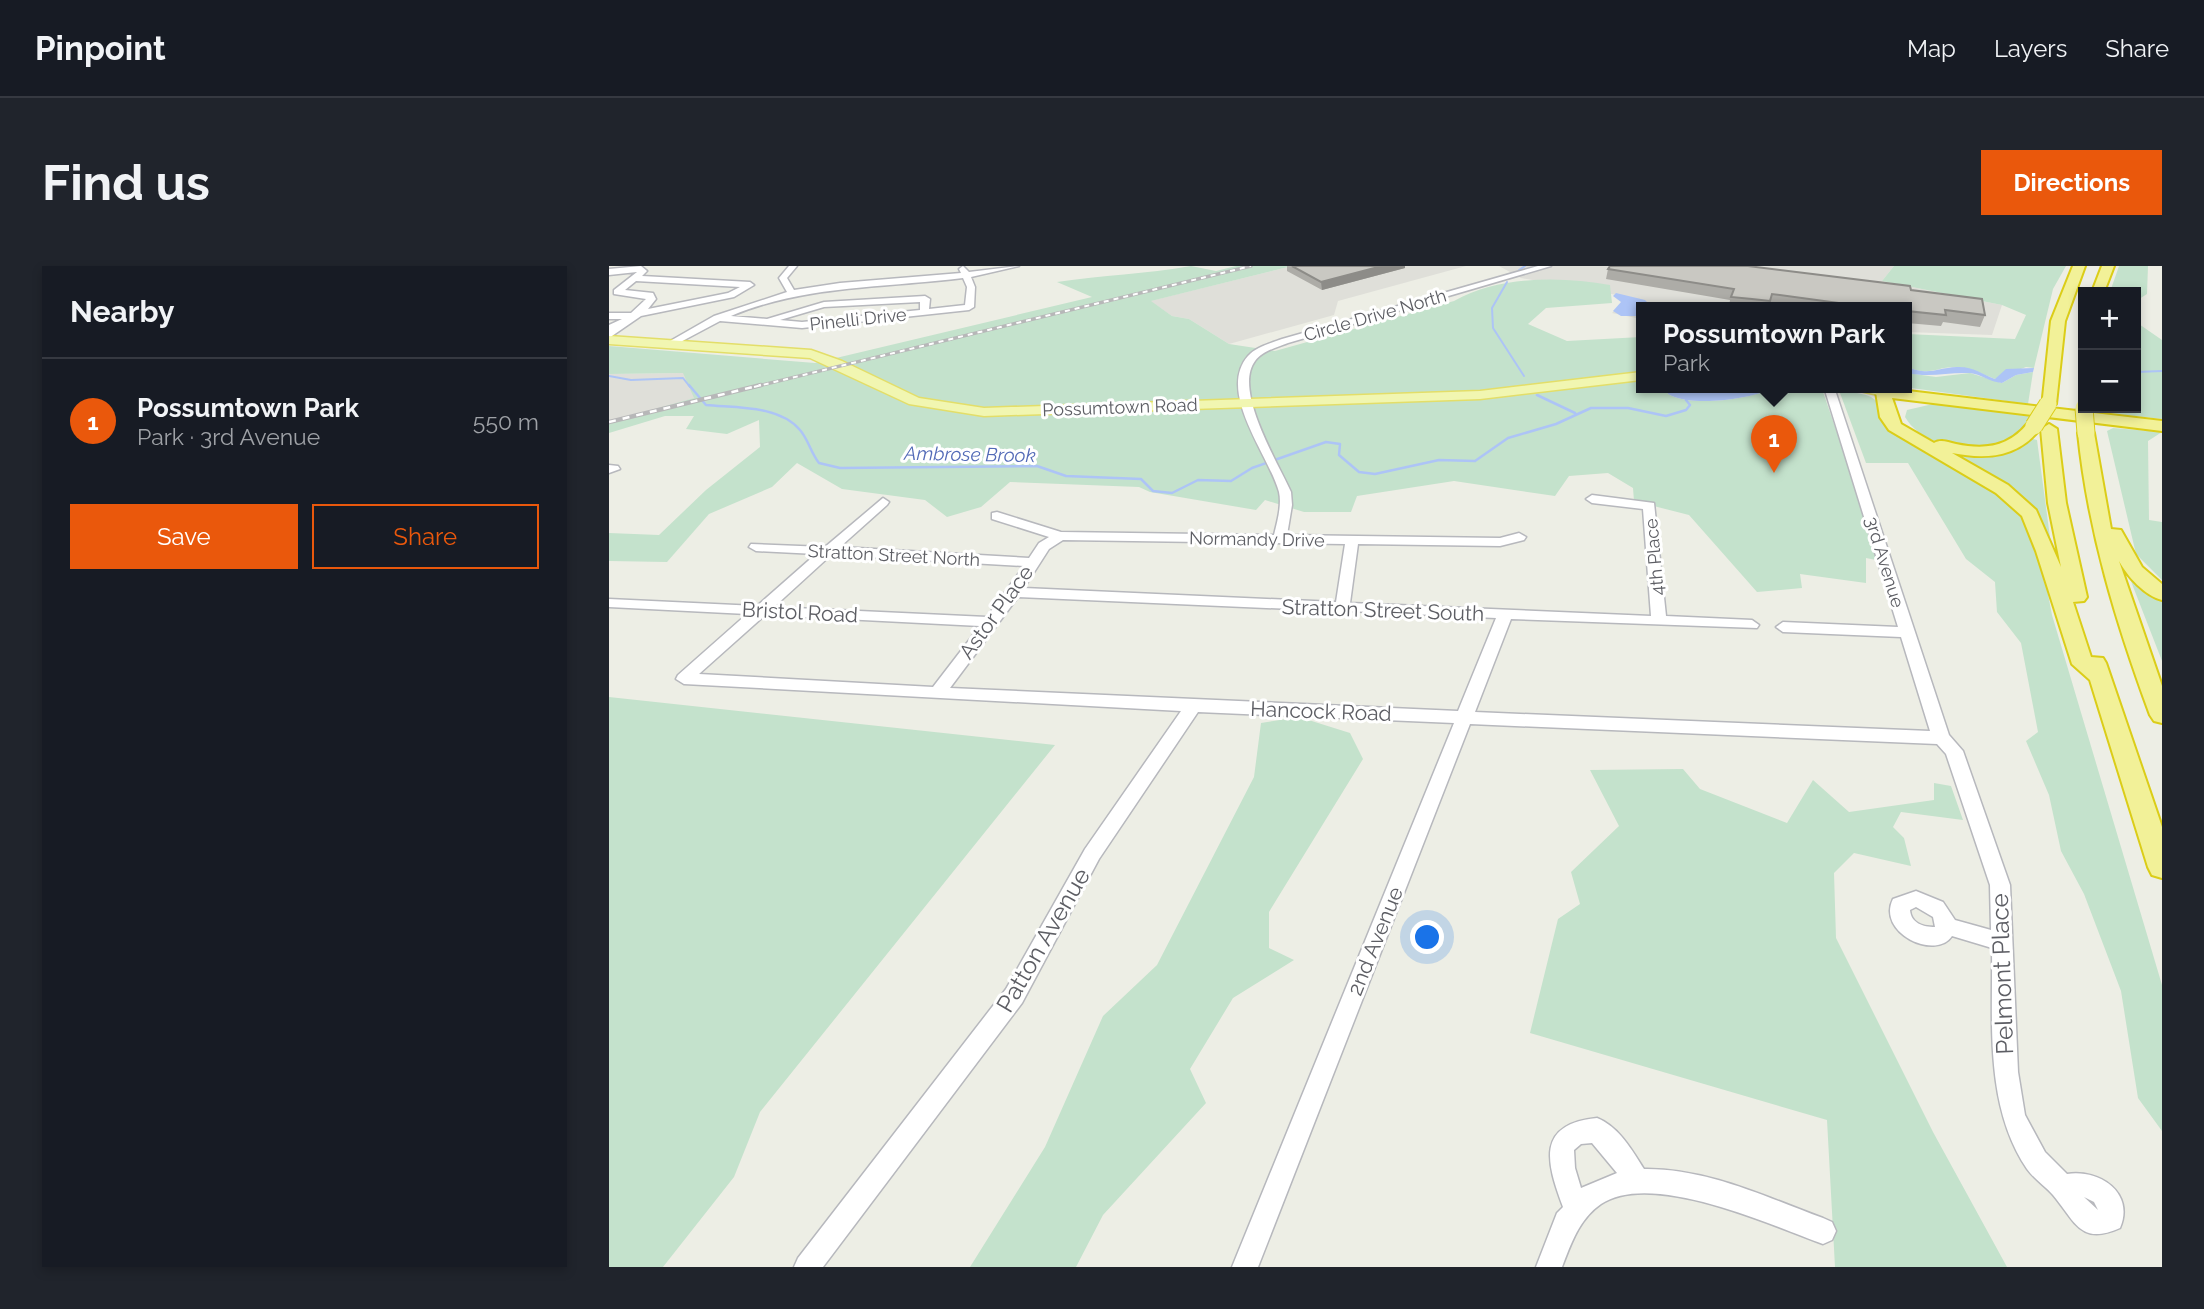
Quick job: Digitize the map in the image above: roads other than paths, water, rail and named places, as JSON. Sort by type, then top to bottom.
[{"type":"highway","points":[[2079,266],[2058,321],[2042,428],[2063,540],[2100,677],[2162,867]]},
{"type":"highway","points":[[2100,287],[2108,266]]},
{"type":"highway","points":[[1888,393],[1903,425],[1924,439],[1966,451],[2010,448],[2042,428]]},
{"type":"highway","points":[[1888,393],[1888,417],[1895,427],[2002,489],[2030,514],[2046,551],[2083,664],[2100,677]]},
{"type":"highway","points":[[1895,393],[2162,426]]},
{"type":"highway","points":[[1899,415],[1909,405],[1945,400]]},
{"type":"highway","points":[[2084,413],[2100,519],[2124,607],[2162,715]]},
{"type":"highway","points":[[2100,519],[2112,526],[2119,547],[2134,570],[2162,594]]},
{"type":"main road","name":"Possumtown Road","points":[[609,335],[670,344],[811,354],[839,363],[913,401],[946,409],[1021,411],[1480,395],[1636,377]]},
{"type":"street","points":[[792,266],[783,278],[792,293]]},
{"type":"street","points":[[961,266],[968,276]]},
{"type":"street","points":[[670,344],[716,318],[744,306],[792,293],[841,286],[968,276],[1015,266]]},
{"type":"street","name":"Circle Drive North","points":[[1245,403],[1245,372],[1249,361],[1270,347],[1546,266]]},
{"type":"street","points":[[609,272],[630,269],[643,271],[618,292],[650,295],[651,299]]},
{"type":"street","name":"Pinelli Drive","points":[[716,318],[801,325],[969,307],[971,287],[968,276]]},
{"type":"street","points":[[609,316],[638,315],[731,295],[750,285],[634,278]]},
{"type":"street","points":[[690,291],[729,284]]},
{"type":"street","points":[[609,300],[664,296]]},
{"type":"street","points":[[609,335],[638,315],[651,299]]},
{"type":"street","points":[[767,323],[797,310],[833,304],[925,299],[924,313]]},
{"type":"street","name":"3rd Avenue","points":[[1831,393],[1907,632],[1947,744]]},
{"type":"street","points":[[1245,403],[1285,492],[1286,505],[1280,539]]},
{"type":"street","name":"4th Place","points":[[1592,499],[1649,506],[1659,622]]},
{"type":"street","points":[[760,610],[883,502]]},
{"type":"street","name":"Normandy Drive","points":[[997,516],[1060,536],[1500,542],[1519,537]]},
{"type":"street","name":"Astor Place","points":[[937,693],[1014,592],[1031,562],[1044,546],[1060,536]]},
{"type":"street","points":[[1342,609],[1352,541]]},
{"type":"street","name":"Stratton Street North","points":[[755,548],[1031,562]]},
{"type":"street","name":"Stratton Street South","points":[[1014,592],[1342,609],[1752,625]]},
{"type":"street","name":"Bristol Road","points":[[609,603],[990,622]]},
{"type":"street","name":"Hancock Road","points":[[760,610],[684,678],[1193,706],[1465,716],[1947,744]]},
{"type":"street","name":"2nd Avenue","points":[[1245,1267],[1505,615]]},
{"type":"street","points":[[1783,627],[1907,632]]},
{"type":"street","name":"Patton Avenue","points":[[807,1267],[1014,996],[1092,854],[1193,706]]},
{"type":"street","name":"Pelmont Place","points":[[1947,744],[2000,886],[2004,943],[2006,1072],[2014,1118],[2036,1161],[2063,1187]]},
{"type":"street","points":[[1947,926],[2004,943]]},
{"type":"street","points":[[1576,1207],[1559,1156],[1562,1145],[1576,1132],[1597,1130],[1618,1151],[1635,1178]]},
{"type":"street","points":[[1549,1267],[1552,1254],[1576,1207],[1609,1185],[1635,1178],[1698,1187],[1823,1231]]},
{"type":"water","points":[[1616,293],[1647,302],[1636,302],[1636,316],[1621,316],[1613,311],[1621,302],[1613,296]]},
{"type":"water","points":[[1962,367],[1995,379],[2006,369],[2034,368],[2033,372],[2016,375],[2002,383],[1970,373],[1912,374],[1912,369],[1927,371]]},
{"type":"water","points":[[1762,393],[1718,401],[1690,400],[1668,394]]},
{"type":"waterway","points":[[1519,270],[1525,266]]},
{"type":"waterway","points":[[1507,282],[1492,308],[1493,328],[1524,376]]},
{"type":"waterway","name":"Ambrose Brook","points":[[2141,372],[2162,371]]},
{"type":"waterway","name":"Ambrose Brook","points":[[609,376],[631,380],[683,378],[690,387]]},
{"type":"waterway","name":"Ambrose Brook","points":[[689,385],[706,405],[756,409],[781,416],[800,430],[819,463],[840,468],[1037,466],[1066,476],[1141,479],[1153,491],[1172,493],[1198,480],[1231,481],[1252,468],[1326,442],[1340,444],[1339,455],[1359,472],[1375,474],[1439,460],[1475,461],[1508,438],[1556,424],[1591,408],[1628,408],[1666,416],[1686,410],[1690,405],[1686,400]]},
{"type":"waterway","points":[[1537,395],[1575,413]]},
{"type":"railway","points":[[754,387],[1251,266]]},
{"type":"railway","points":[[609,422],[761,385]]},
{"type":"place","name":"Possumtown Park","points":[[1774,473]]}]
